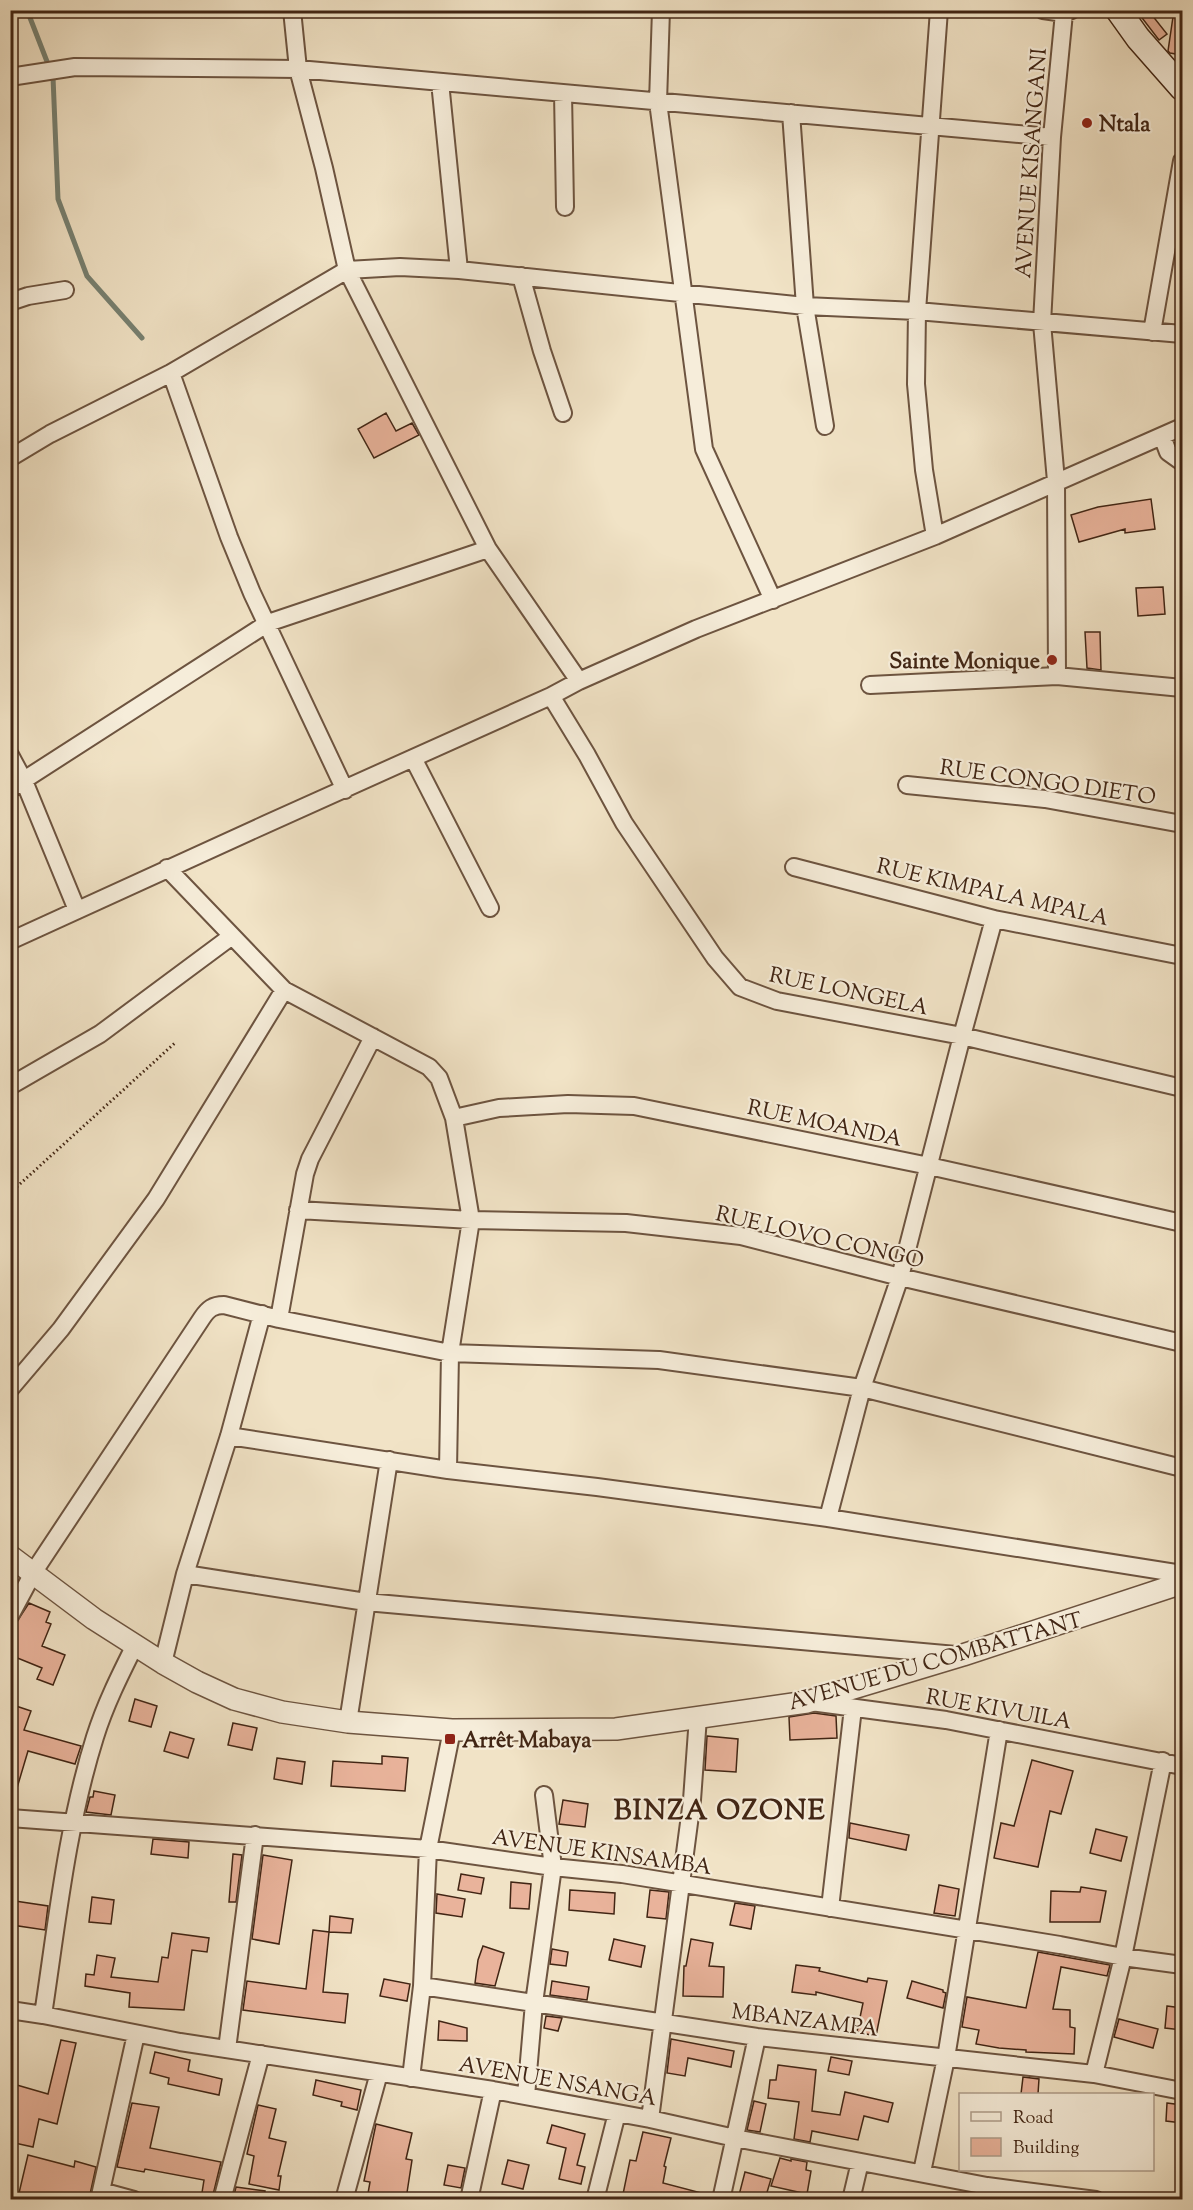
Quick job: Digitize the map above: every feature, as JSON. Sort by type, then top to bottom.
[{"type":"main road","points":[[1118,10],[1138,38],[1182,88]]},
{"type":"street","points":[[292,10],[298,69],[324,168],[347,270],[488,549],[579,681]]},
{"type":"street","points":[[661,10],[658,102],[704,448],[773,600]]},
{"type":"street","points":[[934,536],[917,405],[917,311],[939,10]]},
{"type":"street","points":[[1043,10],[1068,12]]},
{"type":"street","name":"AVENUE KISANGANI","points":[[1057,676],[1056,481],[1042,323],[1052,136],[1068,12]]},
{"type":"street","points":[[10,77],[75,67],[298,69],[1052,136]]},
{"type":"street","points":[[440,82],[459,270]]},
{"type":"street","points":[[563,93],[565,207]]},
{"type":"street","points":[[791,113],[805,306],[825,426]]},
{"type":"street","points":[[1152,332],[1182,161]]},
{"type":"street","points":[[10,458],[50,434],[167,375],[347,270],[400,267],[459,270],[805,306],[917,311],[1182,334]]},
{"type":"street","points":[[520,276],[563,413]]},
{"type":"street","points":[[10,302],[28,296],[64,290]]},
{"type":"street","points":[[167,375],[252,593],[345,790]]},
{"type":"street","points":[[10,941],[696,629],[934,536],[1182,427]]},
{"type":"street","points":[[1162,436],[1168,452],[1182,462]]},
{"type":"street","points":[[17,785],[268,623],[488,549]]},
{"type":"street","points":[[870,685],[1057,676],[1182,688]]},
{"type":"street","name":"RUE LONGELA","points":[[551,696],[587,755],[624,823],[715,958],[740,987],[777,1001],[962,1036],[1182,1088]]},
{"type":"street","points":[[10,755],[17,785],[77,910]]},
{"type":"street","points":[[413,758],[490,908]]},
{"type":"street","name":"RUE CONGO DIETO","points":[[907,785],[1045,799],[1182,824]]},
{"type":"street","name":"RUE KIMPALA MPALA","points":[[794,867],[994,919],[1182,956]]},
{"type":"street","points":[[167,868],[284,990],[429,1067],[439,1078],[454,1119],[471,1221],[450,1353],[448,1470]]},
{"type":"street","points":[[828,1518],[862,1388],[900,1277],[994,919]]},
{"type":"street","points":[[10,1086],[100,1034],[232,936]]},
{"type":"street","points":[[10,1389],[61,1329],[156,1198],[284,990]]},
{"type":"street","points":[[279,1318],[305,1174],[310,1159],[373,1037]]},
{"type":"street","name":"RUE MOANDA","points":[[454,1119],[499,1108],[568,1104],[634,1106],[929,1166],[1182,1223]]},
{"type":"street","name":"RUE LOVO CONGO","points":[[298,1210],[471,1221],[626,1223],[741,1236],[900,1277],[1182,1343]]},
{"type":"street","points":[[10,1616],[33,1573],[208,1310],[215,1305],[224,1305],[450,1353],[659,1360],[862,1388],[1182,1468]]},
{"type":"street","points":[[163,1663],[185,1574],[229,1436],[262,1314]]},
{"type":"street","points":[[229,1436],[448,1470],[597,1486],[828,1518],[1182,1574]]},
{"type":"street","points":[[348,1722],[389,1460]]},
{"type":"street","name":"AVENUE DU COMBATTANT","points":[[10,1556],[94,1619],[163,1663],[234,1699],[282,1712],[348,1722],[452,1730],[616,1729],[807,1702],[963,1655],[1182,1583]]},
{"type":"street","points":[[185,1574],[366,1602],[963,1655]]},
{"type":"street","points":[[43,2014],[73,1822],[95,1737],[113,1689],[135,1645]]},
{"type":"street","name":"RUE KIVUILA","points":[[807,1702],[945,1720],[1182,1766]]},
{"type":"street","points":[[830,1908],[853,1708]]},
{"type":"street","points":[[650,2119],[692,1800],[698,1718]]},
{"type":"street","points":[[411,2078],[422,1986],[428,1849],[452,1730]]},
{"type":"street","points":[[922,2172],[946,2058],[999,1730]]},
{"type":"street","points":[[1094,2074],[1123,1958],[1163,1761]]},
{"type":"street","points":[[526,2096],[534,2003],[553,1867],[544,1795]]},
{"type":"street","name":"AVENUE KINSAMBA","points":[[10,1818],[428,1849],[553,1867],[622,1874],[968,1930],[1123,1958],[1182,1965]]},
{"type":"street","points":[[227,2049],[255,1835]]},
{"type":"street","name":"MBANZAMPA","points":[[422,1986],[757,2037],[1094,2074],[1182,2091]]},
{"type":"street","name":"AVENUE NSANGA","points":[[10,2010],[43,2014],[136,2034],[493,2090],[650,2119],[735,2138],[922,2172],[984,2193],[1096,2199]]},
{"type":"street","points":[[134,2199],[100,2195],[136,2034]]},
{"type":"street","points":[[721,2199],[757,2037]]},
{"type":"street","points":[[222,2199],[261,2054]]},
{"type":"street","points":[[344,2199],[379,2073]]},
{"type":"street","points":[[469,2199],[493,2090]]},
{"type":"street","points":[[595,2199],[617,2113]]},
{"type":"street","points":[[851,2199],[860,2162]]},
{"type":"path","points":[[10,1194],[176,1042]]},
{"type":"building","points":[[1136,10],[1148,10],[1167,34],[1159,40]]},
{"type":"building","points":[[1174,10],[1182,11],[1182,55],[1168,51]]},
{"type":"building","points":[[386,413],[396,431],[412,423],[419,435],[374,458],[358,429]]},
{"type":"building","points":[[1151,499],[1155,529],[1125,533],[1125,529],[1079,542],[1071,515],[1098,507]]},
{"type":"building","points":[[1163,587],[1165,614],[1138,616],[1136,588]]},
{"type":"building","points":[[1085,632],[1100,632],[1101,670],[1087,668]]},
{"type":"building","points":[[29,1603],[50,1612],[46,1622],[51,1624],[42,1646],[65,1655],[53,1685],[37,1679],[42,1668],[10,1655],[10,1632]]},
{"type":"building","points":[[135,1699],[157,1706],[151,1727],[129,1721]]},
{"type":"building","points":[[10,1704],[31,1711],[24,1730],[81,1746],[75,1764],[28,1751],[14,1798],[10,1797]]},
{"type":"building","points":[[814,1713],[836,1716],[837,1738],[790,1740],[789,1717]]},
{"type":"building","points":[[233,1723],[257,1728],[252,1750],[228,1745]]},
{"type":"building","points":[[170,1732],[194,1739],[188,1758],[164,1751]]},
{"type":"building","points":[[707,1736],[738,1739],[736,1772],[705,1770]]},
{"type":"building","points":[[382,1756],[408,1758],[405,1791],[331,1786],[333,1761],[382,1764]]},
{"type":"building","points":[[277,1758],[305,1762],[302,1784],[274,1779]]},
{"type":"building","points":[[1032,1760],[1073,1771],[1061,1814],[1050,1811],[1038,1867],[994,1858],[1001,1823],[1014,1826]]},
{"type":"building","points":[[94,1791],[115,1795],[111,1815],[86,1812]]},
{"type":"building","points":[[563,1800],[588,1804],[585,1827],[559,1824]]},
{"type":"building","points":[[850,1823],[909,1835],[906,1850],[849,1838]]},
{"type":"building","points":[[1096,1829],[1127,1837],[1121,1861],[1090,1853]]},
{"type":"building","points":[[153,1839],[189,1842],[188,1858],[151,1854]]},
{"type":"building","points":[[233,1854],[242,1855],[236,1902],[229,1902]]},
{"type":"building","points":[[263,1855],[292,1860],[279,1944],[252,1939]]},
{"type":"building","points":[[461,1874],[484,1878],[481,1894],[458,1890]]},
{"type":"building","points":[[511,1882],[531,1884],[529,1909],[510,1908]]},
{"type":"building","points":[[939,1885],[959,1889],[955,1916],[934,1913]]},
{"type":"building","points":[[1081,1887],[1106,1891],[1100,1922],[1050,1922],[1051,1891],[1080,1892]]},
{"type":"building","points":[[570,1890],[615,1893],[614,1914],[569,1910]]},
{"type":"building","points":[[650,1890],[669,1892],[666,1919],[647,1917]]},
{"type":"building","points":[[437,1894],[465,1899],[462,1917],[436,1913]]},
{"type":"building","points":[[92,1897],[114,1900],[111,1924],[89,1922]]},
{"type":"building","points":[[15,1901],[48,1906],[45,1930],[12,1925]]},
{"type":"building","points":[[735,1903],[755,1906],[751,1929],[730,1925]]},
{"type":"building","points":[[330,1916],[353,1919],[351,1933],[329,1932]]},
{"type":"building","points":[[313,1930],[329,1932],[323,1992],[348,1994],[345,2023],[243,2010],[247,1981],[306,1989]]},
{"type":"building","points":[[172,1933],[209,1938],[207,1952],[192,1950],[184,2010],[129,2007],[130,1993],[85,1986],[86,1974],[94,1975],[97,1955],[115,1958],[111,1977],[158,1982],[162,1957],[168,1958]]},
{"type":"building","points":[[614,1939],[645,1946],[641,1967],[609,1960]]},
{"type":"building","points":[[691,1939],[713,1943],[709,1966],[724,1967],[723,1997],[683,1996],[684,1966],[686,1966]]},
{"type":"building","points":[[483,1946],[504,1953],[495,1986],[475,1983],[478,1960]]},
{"type":"building","points":[[552,1949],[568,1952],[566,1966],[550,1964]]},
{"type":"building","points":[[1038,1952],[1110,1965],[1107,1976],[1061,1967],[1053,2009],[1070,2010],[1070,2027],[1075,2028],[1074,2054],[1026,2052],[1026,2050],[976,2044],[979,2030],[962,2027],[967,1997],[1026,2008]]},
{"type":"building","points":[[796,1965],[820,1968],[819,1971],[867,1982],[868,1978],[887,1981],[876,2036],[857,2032],[863,2003],[816,1992],[816,1995],[792,1992]]},
{"type":"building","points":[[384,1979],[410,1984],[407,2001],[380,1996]]},
{"type":"building","points":[[552,1981],[589,1987],[587,2000],[550,1995]]},
{"type":"building","points":[[912,1981],[943,1990],[946,1993],[943,2008],[907,1998]]},
{"type":"building","points":[[1167,2006],[1182,2008],[1182,2030],[1165,2028]]},
{"type":"building","points":[[546,2016],[562,2018],[558,2031],[544,2028]]},
{"type":"building","points":[[1119,2019],[1158,2029],[1153,2048],[1114,2037]]},
{"type":"building","points":[[439,2021],[467,2028],[467,2041],[438,2040]]},
{"type":"building","points":[[671,2039],[734,2051],[731,2067],[688,2058],[685,2076],[667,2073]]},
{"type":"building","points":[[61,2040],[76,2043],[57,2124],[39,2119],[33,2147],[10,2142],[10,2083],[48,2094]]},
{"type":"building","points":[[155,2052],[190,2060],[188,2071],[222,2079],[219,2095],[168,2084],[169,2078],[150,2073]]},
{"type":"building","points":[[831,2057],[852,2061],[849,2075],[828,2071]]},
{"type":"building","points":[[778,2065],[816,2070],[812,2111],[840,2115],[845,2092],[893,2103],[888,2122],[864,2116],[858,2140],[812,2131],[810,2142],[794,2139],[799,2102],[768,2098],[770,2080],[776,2080]]},
{"type":"building","points":[[1023,2077],[1039,2079],[1038,2093],[1021,2093]]},
{"type":"building","points":[[316,2080],[361,2090],[357,2110],[341,2106],[342,2102],[313,2095]]},
{"type":"building","points":[[754,2101],[766,2104],[760,2132],[747,2130]]},
{"type":"building","points":[[132,2103],[159,2107],[150,2148],[221,2162],[212,2199],[201,2199],[204,2180],[145,2169],[144,2172],[117,2167]]},
{"type":"building","points":[[1167,2103],[1182,2105],[1182,2123],[1166,2121]]},
{"type":"building","points":[[258,2105],[276,2109],[269,2138],[286,2142],[278,2176],[281,2176],[279,2190],[249,2184],[254,2156],[247,2154]]},
{"type":"building","points":[[376,2124],[412,2133],[406,2159],[412,2160],[406,2199],[367,2199],[370,2182],[364,2181]]},
{"type":"building","points":[[552,2125],[585,2134],[577,2165],[585,2167],[581,2184],[559,2179],[566,2148],[547,2143]]},
{"type":"building","points":[[643,2132],[671,2138],[664,2166],[666,2167],[663,2183],[709,2195],[708,2199],[622,2199],[630,2160],[636,2161]]},
{"type":"building","points":[[28,2155],[74,2167],[75,2161],[96,2167],[89,2199],[44,2199],[19,2193]]},
{"type":"building","points":[[780,2158],[807,2162],[806,2170],[811,2171],[807,2194],[771,2186]]},
{"type":"building","points":[[508,2160],[529,2165],[523,2189],[502,2184]]},
{"type":"building","points":[[448,2165],[465,2168],[461,2188],[444,2185]]},
{"type":"building","points":[[745,2172],[771,2179],[765,2199],[738,2199]]},
{"type":"building","points":[[236,2187],[265,2191],[264,2199],[233,2199]]},
{"type":"waterway","points":[[27,10],[53,77],[58,199],[87,276],[142,338]]},
{"type":"place","name":"Ntala","points":[[1087,123]]},
{"type":"place","name":"Sainte Monique","points":[[1052,660]]},
{"type":"place","name":"Arrêt Mabaya","points":[[450,1739]]},
{"type":"district","name":"BINZA OZONE","points":[[720,1809]]}]
